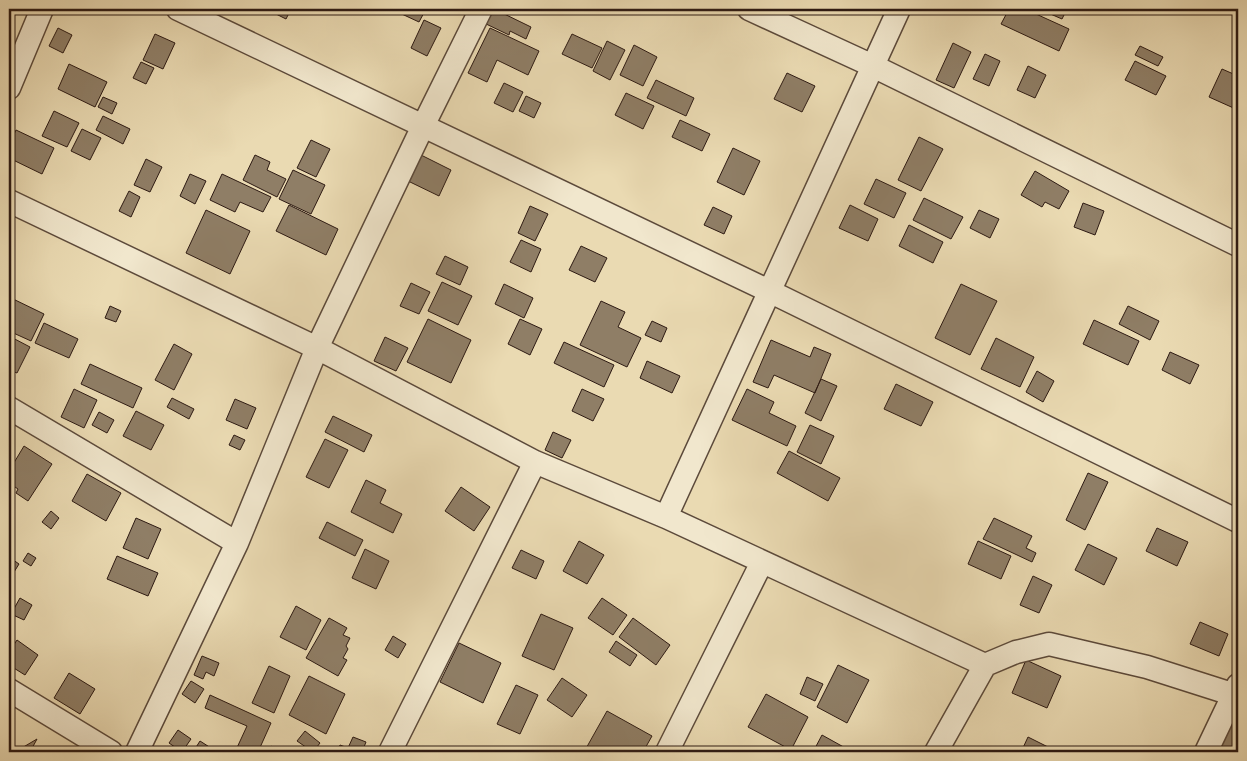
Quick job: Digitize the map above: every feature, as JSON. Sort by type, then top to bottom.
[{"type":"street","points":[[9,88],[42,9]]},
{"type":"street","points":[[178,9],[769,292],[1238,521]]},
{"type":"street","points":[[137,752],[237,543],[317,348],[422,126],[481,9]]},
{"type":"street","points":[[749,9],[873,66],[1238,245]]},
{"type":"street","points":[[666,517],[899,9]]},
{"type":"street","points":[[9,201],[317,348],[535,462],[666,517],[985,665]]},
{"type":"street","points":[[9,408],[237,543]]},
{"type":"street","points":[[390,752],[535,462]]},
{"type":"street","points":[[666,752],[762,562]]},
{"type":"street","points":[[936,752],[985,665],[1016,652],[1049,644],[1147,667],[1237,692],[1206,752]]},
{"type":"street","points":[[9,690],[111,752]]},
{"type":"building","points":[[266,9],[291,9],[286,19]]},
{"type":"building","points":[[391,9],[426,9],[419,22]]},
{"type":"building","points":[[488,9],[494,9],[531,27],[526,39],[510,31],[509,35],[482,22]]},
{"type":"building","points":[[1009,9],[1025,9],[1069,29],[1059,51],[1001,24]]},
{"type":"building","points":[[1039,9],[1067,9],[1062,19]]},
{"type":"building","points":[[424,20],[441,28],[427,56],[411,48]]},
{"type":"building","points":[[58,28],[72,35],[63,53],[49,46]]},
{"type":"building","points":[[490,28],[539,51],[528,75],[497,60],[487,82],[468,73]]},
{"type":"building","points":[[155,34],[175,43],[163,69],[143,60]]},
{"type":"building","points":[[572,34],[602,48],[592,68],[562,54]]},
{"type":"building","points":[[607,41],[625,50],[610,80],[593,71]]},
{"type":"building","points":[[953,43],[971,52],[954,88],[936,80]]},
{"type":"building","points":[[634,45],[657,57],[643,86],[620,75]]},
{"type":"building","points":[[1140,46],[1163,57],[1158,66],[1135,55]]},
{"type":"building","points":[[985,54],[1000,61],[989,86],[973,79]]},
{"type":"building","points":[[1135,61],[1166,76],[1156,95],[1125,80]]},
{"type":"building","points":[[141,62],[154,68],[146,84],[133,78]]},
{"type":"building","points":[[69,64],[107,82],[95,107],[58,89]]},
{"type":"building","points":[[1028,66],[1046,75],[1035,98],[1017,90]]},
{"type":"building","points":[[1222,69],[1238,76],[1238,110],[1209,97]]},
{"type":"building","points":[[787,73],[815,86],[802,112],[774,99]]},
{"type":"building","points":[[656,80],[694,98],[686,116],[647,98]]},
{"type":"building","points":[[504,83],[523,92],[513,112],[494,103]]},
{"type":"building","points":[[626,93],[654,106],[643,129],[615,115]]},
{"type":"building","points":[[526,96],[541,103],[534,118],[519,111]]},
{"type":"building","points":[[103,97],[117,103],[112,114],[98,107]]},
{"type":"building","points":[[54,111],[79,123],[67,147],[42,136]]},
{"type":"building","points":[[103,116],[130,129],[123,144],[96,130]]},
{"type":"building","points":[[680,120],[710,134],[702,151],[672,137]]},
{"type":"building","points":[[82,129],[101,138],[90,160],[71,151]]},
{"type":"building","points":[[16,130],[54,148],[42,174],[9,158],[9,145]]},
{"type":"building","points":[[919,137],[943,149],[921,191],[898,180]]},
{"type":"building","points":[[311,140],[330,149],[316,177],[297,168]]},
{"type":"building","points":[[733,148],[760,161],[744,195],[717,182]]},
{"type":"building","points":[[255,155],[270,162],[267,170],[286,179],[277,197],[243,180]]},
{"type":"building","points":[[421,155],[451,170],[439,196],[408,181]]},
{"type":"building","points":[[146,159],[162,167],[150,192],[134,185]]},
{"type":"building","points":[[293,170],[325,185],[311,214],[279,199]]},
{"type":"building","points":[[1035,171],[1069,191],[1059,209],[1045,202],[1042,207],[1021,195]]},
{"type":"building","points":[[190,174],[206,181],[195,204],[180,196]]},
{"type":"building","points":[[222,174],[271,197],[263,212],[240,202],[235,212],[210,200]]},
{"type":"building","points":[[876,179],[906,193],[894,218],[864,204]]},
{"type":"building","points":[[129,191],[140,197],[131,217],[119,211]]},
{"type":"building","points":[[924,198],[963,217],[951,239],[913,220]]},
{"type":"building","points":[[1083,203],[1104,211],[1095,235],[1074,227]]},
{"type":"building","points":[[289,205],[338,229],[326,255],[276,231]]},
{"type":"building","points":[[850,205],[878,219],[868,241],[839,228]]},
{"type":"building","points":[[530,206],[548,214],[535,241],[518,233]]},
{"type":"building","points":[[713,207],[732,216],[724,234],[704,225]]},
{"type":"building","points":[[206,210],[250,231],[230,274],[186,253]]},
{"type":"building","points":[[979,210],[999,219],[990,238],[970,228]]},
{"type":"building","points":[[909,225],[943,242],[933,263],[899,246]]},
{"type":"building","points":[[521,240],[541,249],[531,272],[510,262]]},
{"type":"building","points":[[581,246],[607,258],[595,282],[569,270]]},
{"type":"building","points":[[445,256],[468,267],[460,285],[436,274]]},
{"type":"building","points":[[442,282],[472,296],[458,325],[428,311]]},
{"type":"building","points":[[411,283],[430,292],[419,314],[400,306]]},
{"type":"building","points":[[504,284],[533,298],[524,318],[495,304]]},
{"type":"building","points":[[961,284],[997,301],[970,355],[935,338]]},
{"type":"building","points":[[9,297],[44,314],[31,341],[9,331]]},
{"type":"building","points":[[601,301],[625,312],[618,327],[641,338],[627,367],[580,345]]},
{"type":"building","points":[[110,306],[121,311],[116,322],[105,318]]},
{"type":"building","points":[[1128,306],[1159,321],[1150,340],[1119,324]]},
{"type":"building","points":[[428,319],[471,340],[451,383],[407,362]]},
{"type":"building","points":[[520,319],[542,329],[530,355],[508,344]]},
{"type":"building","points":[[1094,320],[1139,341],[1128,365],[1083,344]]},
{"type":"building","points":[[652,321],[667,328],[661,342],[645,335]]},
{"type":"building","points":[[44,323],[78,339],[69,358],[35,343]]},
{"type":"building","points":[[9,336],[30,347],[17,373],[9,370]]},
{"type":"building","points":[[385,337],[408,348],[396,371],[374,361]]},
{"type":"building","points":[[996,338],[1034,357],[1020,387],[981,369]]},
{"type":"building","points":[[771,340],[810,357],[814,347],[831,354],[815,393],[774,375],[768,388],[753,382]]},
{"type":"building","points":[[564,342],[614,365],[604,387],[554,363]]},
{"type":"building","points":[[174,344],[192,354],[174,390],[155,380]]},
{"type":"building","points":[[1170,352],[1199,365],[1190,384],[1162,370]]},
{"type":"building","points":[[647,361],[680,376],[672,393],[640,378]]},
{"type":"building","points":[[90,364],[142,388],[133,408],[81,384]]},
{"type":"building","points":[[1037,371],[1054,381],[1043,402],[1026,392]]},
{"type":"building","points":[[821,379],[837,386],[821,421],[805,413]]},
{"type":"building","points":[[896,384],[933,402],[921,426],[884,409]]},
{"type":"building","points":[[74,389],[97,400],[84,428],[61,417]]},
{"type":"building","points":[[582,389],[604,399],[593,421],[572,411]]},
{"type":"building","points":[[747,389],[774,402],[769,413],[796,426],[787,446],[732,420]]},
{"type":"building","points":[[172,398],[194,409],[189,419],[167,407]]},
{"type":"building","points":[[235,399],[256,408],[247,429],[226,420]]},
{"type":"building","points":[[136,411],[164,425],[151,450],[123,436]]},
{"type":"building","points":[[99,412],[114,420],[107,433],[92,425]]},
{"type":"building","points":[[333,416],[372,435],[364,452],[325,432]]},
{"type":"building","points":[[810,425],[834,436],[821,464],[797,452]]},
{"type":"building","points":[[553,432],[571,440],[562,458],[545,450]]},
{"type":"building","points":[[234,435],[245,440],[240,450],[229,445]]},
{"type":"building","points":[[325,439],[348,450],[329,488],[306,477]]},
{"type":"building","points":[[24,446],[52,464],[28,501],[16,493],[18,489],[9,483],[9,471]]},
{"type":"building","points":[[789,451],[840,478],[828,501],[777,473]]},
{"type":"building","points":[[1088,473],[1108,482],[1085,530],[1066,520]]},
{"type":"building","points":[[87,474],[121,493],[106,521],[72,501]]},
{"type":"building","points":[[366,480],[386,490],[380,503],[402,514],[393,533],[351,512]]},
{"type":"building","points":[[461,487],[490,507],[474,531],[445,511]]},
{"type":"building","points":[[51,511],[59,518],[51,529],[42,522]]},
{"type":"building","points":[[136,518],[161,529],[148,559],[123,548]]},
{"type":"building","points":[[994,518],[1032,536],[1026,548],[1036,553],[1032,562],[983,539]]},
{"type":"building","points":[[327,522],[363,540],[355,556],[319,538]]},
{"type":"building","points":[[1157,528],[1188,542],[1177,566],[1146,551]]},
{"type":"building","points":[[579,541],[604,555],[587,584],[563,571]]},
{"type":"building","points":[[978,541],[1011,556],[1001,579],[968,564]]},
{"type":"building","points":[[1088,544],[1117,558],[1104,585],[1075,570]]},
{"type":"building","points":[[365,549],[389,561],[376,589],[352,578]]},
{"type":"building","points":[[521,550],[544,561],[536,579],[512,568]]},
{"type":"building","points":[[28,553],[36,558],[31,566],[23,561]]},
{"type":"building","points":[[117,556],[158,573],[148,596],[107,579]]},
{"type":"building","points":[[9,557],[19,564],[9,580]]},
{"type":"building","points":[[1033,576],[1052,585],[1039,613],[1020,605]]},
{"type":"building","points":[[20,598],[32,605],[24,620],[11,614]]},
{"type":"building","points":[[602,598],[627,615],[613,635],[588,618]]},
{"type":"building","points":[[296,606],[321,620],[306,650],[280,637]]},
{"type":"building","points":[[541,614],[573,628],[554,670],[522,656]]},
{"type":"building","points":[[329,618],[347,628],[343,635],[350,638],[346,646],[348,649],[343,658],[347,660],[338,676],[306,658]]},
{"type":"building","points":[[633,618],[670,645],[656,665],[619,637]]},
{"type":"building","points":[[1200,622],[1228,634],[1219,656],[1190,644]]},
{"type":"building","points":[[393,636],[406,644],[398,658],[385,650]]},
{"type":"building","points":[[17,640],[38,655],[25,675],[9,665],[9,652]]},
{"type":"building","points":[[616,641],[637,655],[630,666],[609,652]]},
{"type":"building","points":[[459,643],[501,663],[483,703],[440,682]]},
{"type":"building","points":[[202,656],[219,663],[214,676],[206,672],[203,679],[194,675]]},
{"type":"building","points":[[1026,660],[1061,676],[1047,708],[1012,693]]},
{"type":"building","points":[[838,665],[869,680],[847,723],[817,707]]},
{"type":"building","points":[[269,666],[290,676],[274,713],[252,703]]},
{"type":"building","points":[[69,673],[95,689],[80,714],[54,698]]},
{"type":"building","points":[[309,676],[345,694],[326,734],[289,715]]},
{"type":"building","points":[[807,677],[823,684],[815,701],[800,694]]},
{"type":"building","points":[[562,678],[587,695],[572,717],[547,700]]},
{"type":"building","points":[[191,681],[204,689],[195,703],[182,694]]},
{"type":"building","points":[[516,685],[538,695],[520,734],[497,724]]},
{"type":"building","points":[[766,694],[808,717],[791,750],[748,727]]},
{"type":"building","points":[[210,695],[271,723],[258,752],[235,752],[247,726],[205,708]]},
{"type":"building","points":[[607,711],[652,736],[643,752],[584,752]]},
{"type":"building","points":[[1234,712],[1238,714],[1238,741],[1232,752],[1218,745]]},
{"type":"building","points":[[178,730],[191,739],[182,752],[169,743]]},
{"type":"building","points":[[305,731],[320,743],[313,752],[297,741]]},
{"type":"building","points":[[822,735],[849,750],[848,752],[813,752]]},
{"type":"building","points":[[353,737],[366,742],[362,752],[337,752],[340,745],[348,748]]},
{"type":"building","points":[[1028,737],[1058,752],[1027,752],[1022,750]]},
{"type":"building","points":[[37,739],[30,752],[15,752]]},
{"type":"building","points":[[200,741],[214,750],[213,752],[193,752]]},
{"type":"building","points":[[271,746],[279,752],[266,752]]}]
